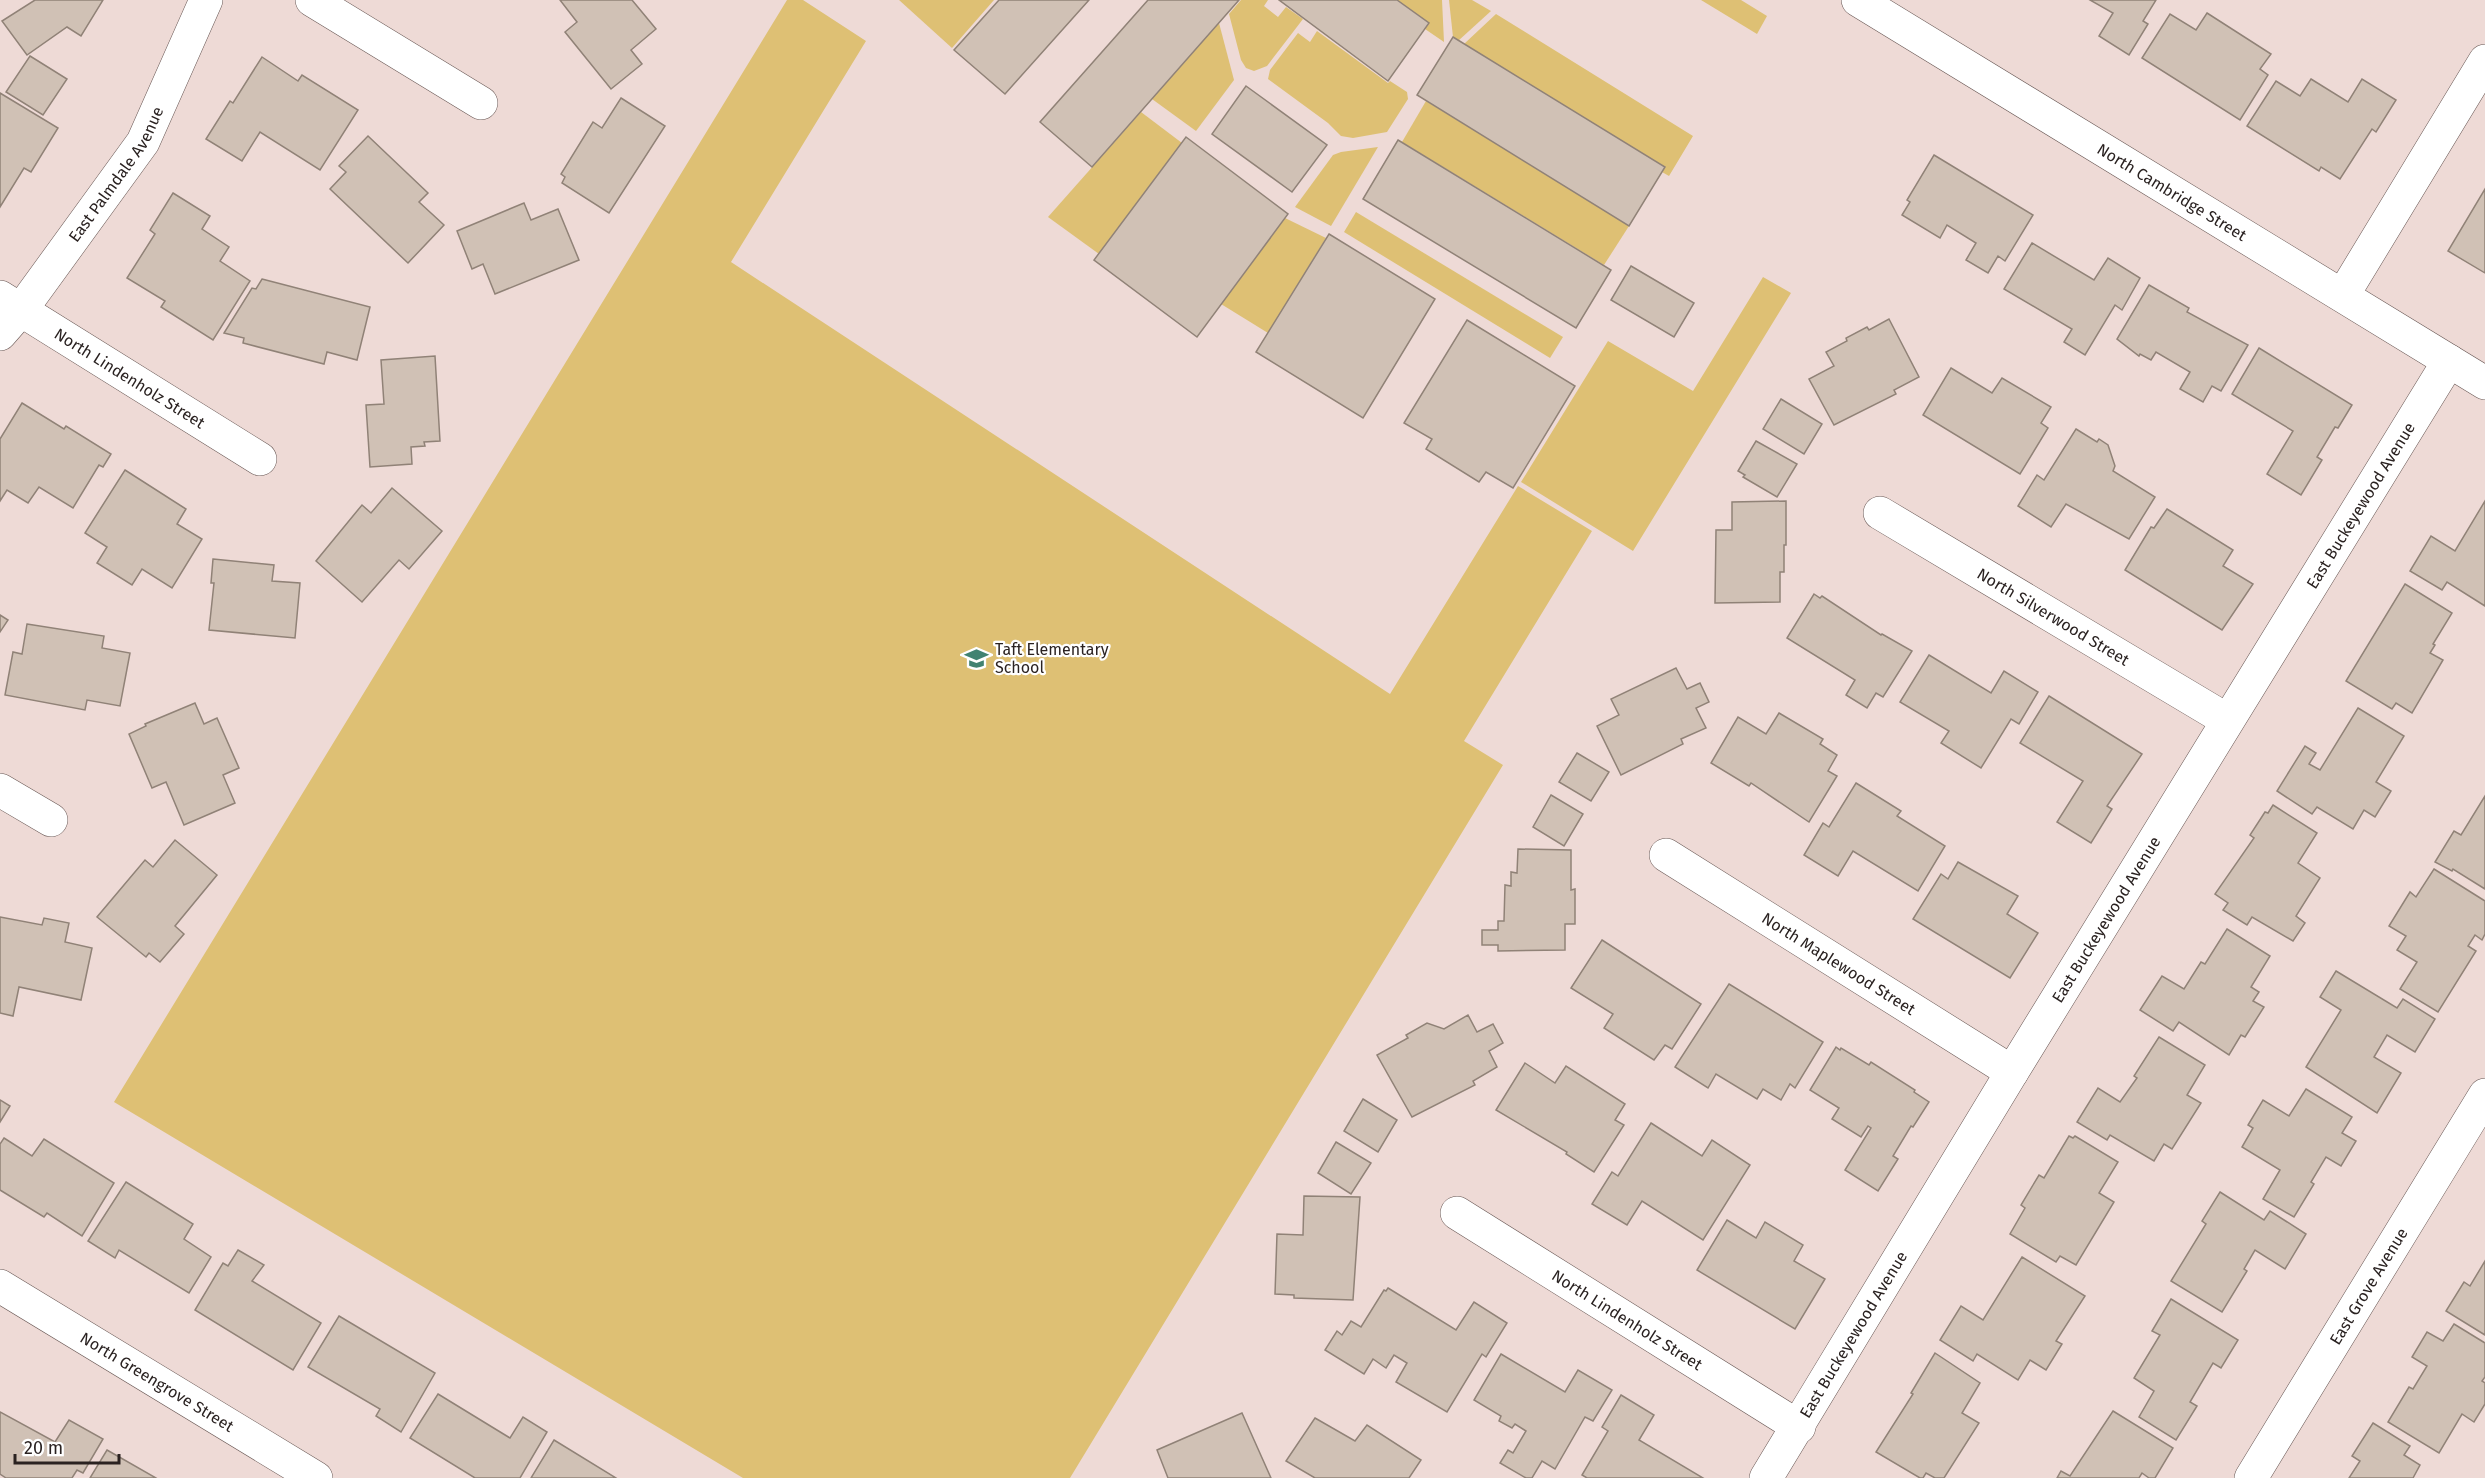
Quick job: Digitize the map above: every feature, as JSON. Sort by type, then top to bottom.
[{"type":"street","name":"East Palmdale Avenue","points":[[7,314],[143,142],[206,0]]},
{"type":"street","points":[[312,0],[481,103]]},
{"type":"street","name":"North Cambridge Street","points":[[1857,0],[2485,383]]},
{"type":"street","points":[[2343,295],[2485,61]]},
{"type":"street","name":"North Lindenholz Street","points":[[7,314],[260,459]]},
{"type":"street","name":"East Buckeyewood Avenue","points":[[1766,1478],[2227,720],[2449,361]]},
{"type":"street","name":"North Silverwood Street","points":[[1880,513],[2227,720]]},
{"type":"street","points":[[0,790],[51,820]]},
{"type":"street","name":"North Maplewood Street","points":[[1666,855],[2012,1072]]},
{"type":"street","name":"East Grove Avenue","points":[[2251,1478],[2485,1095]]},
{"type":"street","name":"North Lindenholz Street","points":[[1456,1213],[1799,1427]]},
{"type":"street","name":"North Greengrove Street","points":[[0,1286],[316,1478]]},
{"type":"shaded area","name":"Taft Elementary School","points":[[787,0],[803,0],[866,41],[731,262],[1390,694],[1518,486],[1592,531],[1464,741],[1503,765],[1070,1478],[743,1478],[114,1102]]},
{"type":"shaded area","points":[[899,0],[994,0],[952,48]]},
{"type":"shaded area","points":[[1241,0],[1268,0],[1264,6],[1278,17],[1286,7],[1303,19],[1267,66],[1254,71],[1246,68],[1241,60],[1229,14]]},
{"type":"shaded area","points":[[1397,0],[1442,0],[1444,42],[1425,29],[1429,23]]},
{"type":"shaded area","points":[[1449,0],[1472,0],[1491,11],[1458,41],[1453,37]]},
{"type":"shaded area","points":[[1701,0],[1741,0],[1767,16],[1757,34]]},
{"type":"shaded area","points":[[1496,14],[1693,136],[1669,176],[1662,172],[1664,167],[1464,44]]},
{"type":"shaded area","points":[[1219,23],[1234,80],[1196,131],[1152,99]]},
{"type":"shaded area","points":[[1317,31],[1388,83],[1390,81],[1407,92],[1408,99],[1387,132],[1353,138],[1341,136],[1328,123],[1268,79],[1270,70],[1298,33],[1310,42]]},
{"type":"shaded area","points":[[1426,101],[1629,226],[1604,265],[1402,142]]},
{"type":"shaded area","points":[[1141,112],[1182,143],[1099,254],[1048,217]]},
{"type":"shaded area","points":[[1378,147],[1331,226],[1295,207],[1333,155]]},
{"type":"shaded area","points":[[1356,212],[1563,337],[1550,358],[1344,232]]},
{"type":"shaded area","points":[[1285,218],[1326,238],[1268,333],[1221,304]]},
{"type":"shaded area","points":[[1763,277],[1791,293],[1633,551],[1521,482],[1608,341],[1693,391]]},
{"type":"building","points":[[35,0],[103,0],[81,36],[67,27],[27,55],[2,21]]},
{"type":"building","points":[[560,0],[632,0],[656,29],[631,50],[642,64],[611,89],[565,32],[577,22]]},
{"type":"building","points":[[999,0],[1089,0],[1005,94],[954,50]]},
{"type":"building","points":[[1148,0],[1239,0],[1092,167],[1040,122]]},
{"type":"building","points":[[1279,0],[1397,0],[1429,23],[1388,81]]},
{"type":"building","points":[[2090,0],[2156,0],[2143,21],[2148,24],[2129,55],[2099,36],[2113,13]]},
{"type":"building","points":[[2207,13],[2271,54],[2260,69],[2268,75],[2240,120],[2142,58],[2170,14],[2196,30]]},
{"type":"building","points":[[1453,37],[1665,167],[1629,226],[1417,95]]},
{"type":"building","points":[[30,56],[67,79],[43,115],[6,92]]},
{"type":"building","points":[[262,57],[298,81],[302,75],[358,110],[320,170],[260,132],[242,161],[206,139],[230,101],[233,103]]},
{"type":"building","points":[[2311,79],[2348,102],[2362,79],[2396,100],[2376,132],[2372,129],[2340,179],[2321,167],[2319,171],[2247,126],[2276,81],[2300,96]]},
{"type":"building","points":[[1246,86],[1327,145],[1292,192],[1212,134]]},
{"type":"building","points":[[0,93],[58,128],[31,172],[24,168],[0,207]]},
{"type":"building","points":[[621,98],[665,126],[609,213],[562,183],[565,177],[561,174],[593,122],[602,128]]},
{"type":"building","points":[[368,136],[428,193],[419,202],[444,225],[408,263],[330,189],[346,172],[339,166]]},
{"type":"building","points":[[1186,137],[1288,214],[1197,337],[1094,260]]},
{"type":"building","points":[[1398,140],[1611,270],[1576,328],[1363,199]]},
{"type":"building","points":[[1934,155],[2033,215],[2005,261],[1998,256],[1988,273],[1966,260],[1976,243],[1947,225],[1940,238],[1902,215],[1910,202],[1907,200]]},
{"type":"building","points":[[2485,189],[2485,273],[2448,251]]},
{"type":"building","points":[[173,193],[210,216],[202,229],[229,247],[220,261],[250,281],[213,340],[161,307],[165,301],[127,278],[155,234],[150,230]]},
{"type":"building","points":[[524,203],[531,220],[558,209],[579,260],[495,294],[483,264],[472,269],[457,231]]},
{"type":"building","points":[[1329,234],[1435,299],[1363,418],[1256,352]]},
{"type":"building","points":[[2032,243],[2094,280],[2108,258],[2140,278],[2122,310],[2115,305],[2085,355],[2064,342],[2072,329],[2004,289]]},
{"type":"building","points":[[1631,266],[1694,303],[1674,337],[1611,300]]},
{"type":"building","points":[[262,279],[370,307],[357,360],[327,352],[324,364],[243,343],[244,338],[224,333],[252,288],[256,289]]},
{"type":"building","points":[[2149,285],[2189,308],[2187,312],[2248,345],[2221,391],[2212,386],[2203,402],[2180,389],[2190,372],[2156,352],[2151,360],[2140,354],[2139,356],[2117,339]]},
{"type":"building","points":[[1889,319],[1919,377],[1894,390],[1896,394],[1834,425],[1809,379],[1834,366],[1826,352],[1867,327],[1869,330]]},
{"type":"building","points":[[1467,320],[1575,386],[1513,488],[1486,472],[1479,482],[1426,449],[1432,439],[1404,423]]},
{"type":"building","points":[[2259,348],[2352,405],[2338,428],[2335,427],[2317,457],[2322,460],[2301,495],[2267,474],[2293,431],[2232,394]]},
{"type":"building","points":[[435,356],[440,441],[424,442],[425,446],[411,447],[412,464],[370,467],[366,405],[384,404],[381,360]]},
{"type":"building","points":[[1951,368],[1992,393],[2002,378],[2051,407],[2041,423],[2048,428],[2020,474],[1923,415]]},
{"type":"building","points":[[1781,399],[1822,424],[1804,454],[1763,429]]},
{"type":"building","points":[[22,403],[64,429],[66,426],[111,454],[103,467],[99,465],[73,508],[39,487],[28,503],[7,490],[0,501],[0,439]]},
{"type":"building","points":[[2076,429],[2097,442],[2099,439],[2108,445],[2115,466],[2113,471],[2155,497],[2129,539],[2066,504],[2051,527],[2018,506],[2037,475],[2044,480]]},
{"type":"building","points":[[1756,441],[1797,464],[1777,497],[1743,477],[1745,475],[1738,471]]},
{"type":"building","points":[[125,470],[186,509],[177,524],[202,539],[172,588],[142,569],[132,585],[97,563],[107,547],[85,533]]},
{"type":"building","points":[[392,488],[442,531],[409,569],[399,560],[362,602],[316,561],[362,505],[371,513]]},
{"type":"building","points":[[1786,501],[1786,545],[1784,545],[1784,572],[1780,572],[1780,602],[1715,603],[1716,530],[1732,530],[1732,502]]},
{"type":"building","points":[[2485,501],[2485,606],[2447,582],[2442,590],[2410,571],[2431,536],[2455,551]]},
{"type":"building","points":[[2167,509],[2233,550],[2223,566],[2253,584],[2222,630],[2125,570],[2151,527],[2154,528]]},
{"type":"building","points":[[213,559],[274,565],[272,581],[300,583],[295,638],[209,630],[214,583],[211,583]]},
{"type":"building","points":[[2405,584],[2452,613],[2430,653],[2443,660],[2412,713],[2396,703],[2392,709],[2346,681]]},
{"type":"building","points":[[1814,594],[1820,598],[1822,596],[1881,635],[1912,651],[1883,697],[1876,693],[1867,708],[1846,695],[1855,680],[1787,638]]},
{"type":"building","points":[[0,615],[8,620],[0,632]]},
{"type":"building","points":[[27,624],[104,636],[102,648],[130,653],[120,706],[87,700],[85,710],[5,695],[13,652],[22,654]]},
{"type":"building","points":[[1929,655],[1991,693],[2004,671],[2038,692],[2019,724],[2011,719],[1981,768],[1941,743],[1949,731],[1900,702]]},
{"type":"building","points":[[1676,668],[1687,689],[1700,683],[1709,702],[1696,708],[1706,728],[1681,739],[1683,744],[1621,775],[1597,726],[1619,715],[1611,699]]},
{"type":"building","points":[[2049,696],[2142,754],[2107,806],[2112,809],[2091,843],[2057,822],[2083,781],[2020,743]]},
{"type":"building","points":[[195,703],[204,724],[217,718],[239,768],[223,775],[235,803],[184,825],[166,782],[152,788],[129,734],[146,726],[145,724]]},
{"type":"building","points":[[2358,708],[2404,736],[2376,782],[2391,791],[2375,817],[2364,810],[2353,829],[2317,807],[2312,814],[2277,791],[2305,746],[2316,753],[2309,764],[2320,770]]},
{"type":"building","points":[[1779,713],[1823,739],[1820,744],[1837,755],[1828,771],[1837,776],[1809,822],[1751,783],[1749,786],[1711,763],[1738,717],[1766,734]]},
{"type":"building","points":[[1577,753],[1609,772],[1591,801],[1559,782]]},
{"type":"building","points":[[1856,783],[1901,811],[1897,816],[1945,846],[1918,891],[1853,851],[1838,876],[1804,855],[1823,823],[1829,827]]},
{"type":"building","points":[[1551,795],[1583,814],[1564,846],[1533,827]]},
{"type":"building","points":[[2485,796],[2485,889],[2453,869],[2452,871],[2435,862],[2454,831],[2461,835]]},
{"type":"building","points":[[2273,805],[2317,833],[2298,863],[2320,878],[2296,916],[2305,923],[2293,941],[2252,917],[2247,925],[2223,910],[2228,903],[2215,894],[2254,838],[2250,835],[2265,812],[2268,813]]},
{"type":"building","points":[[175,840],[217,875],[175,926],[184,934],[160,962],[149,953],[146,957],[97,917],[145,860],[153,867]]},
{"type":"building","points":[[1518,849],[1571,850],[1571,890],[1575,889],[1575,924],[1565,924],[1565,950],[1498,951],[1498,945],[1482,945],[1482,930],[1498,930],[1498,921],[1504,921],[1505,885],[1511,886],[1511,872],[1517,873]]},
{"type":"building","points":[[1958,862],[2018,896],[2007,914],[2038,933],[2010,978],[1913,919],[1941,874],[1948,879]]},
{"type":"building","points":[[2434,869],[2485,901],[2485,934],[2482,940],[2475,935],[2468,946],[2476,951],[2438,1012],[2400,989],[2417,962],[2397,950],[2406,936],[2389,926],[2410,892],[2416,897]]},
{"type":"building","points":[[0,917],[42,925],[44,918],[69,923],[65,942],[92,948],[81,1000],[19,987],[13,1016],[0,1013]]},
{"type":"building","points":[[2227,929],[2270,956],[2251,987],[2259,992],[2253,1001],[2264,1007],[2245,1037],[2241,1035],[2229,1055],[2179,1022],[2173,1031],[2140,1010],[2162,976],[2184,989],[2201,962],[2205,964]]},
{"type":"building","points":[[1602,940],[1701,1004],[1672,1049],[1665,1045],[1654,1060],[1604,1028],[1613,1014],[1571,988]]},
{"type":"building","points":[[2336,971],[2397,1008],[2403,999],[2435,1019],[2415,1052],[2387,1035],[2374,1057],[2401,1073],[2377,1113],[2306,1067],[2341,1010],[2320,997]]},
{"type":"building","points":[[1729,984],[1823,1042],[1795,1088],[1790,1084],[1781,1100],[1763,1089],[1757,1099],[1716,1074],[1708,1088],[1675,1067]]},
{"type":"building","points":[[1468,1015],[1477,1032],[1493,1024],[1503,1043],[1489,1051],[1497,1067],[1473,1081],[1475,1085],[1412,1117],[1377,1055],[1408,1038],[1406,1035],[1427,1023],[1444,1029]]},
{"type":"building","points":[[2159,1037],[2205,1065],[2187,1095],[2201,1103],[2172,1149],[2164,1144],[2154,1161],[2110,1135],[2107,1140],[2077,1122],[2098,1088],[2120,1102],[2137,1078],[2134,1076]]},
{"type":"building","points":[[1836,1047],[1869,1065],[1871,1062],[1915,1090],[1914,1092],[1929,1102],[1893,1156],[1898,1159],[1878,1191],[1845,1170],[1871,1128],[1868,1126],[1861,1137],[1832,1119],[1839,1108],[1810,1090]]},
{"type":"building","points":[[1525,1063],[1555,1083],[1566,1066],[1625,1104],[1615,1120],[1624,1125],[1594,1172],[1566,1154],[1567,1152],[1496,1110]]},
{"type":"building","points":[[2306,1089],[2352,1117],[2342,1133],[2356,1141],[2341,1166],[2326,1157],[2311,1182],[2314,1184],[2294,1217],[2263,1199],[2280,1170],[2242,1147],[2253,1128],[2248,1125],[2263,1100],[2289,1116]]},
{"type":"building","points":[[1363,1099],[1397,1120],[1378,1152],[1344,1131]]},
{"type":"building","points":[[0,1100],[10,1106],[0,1122]]},
{"type":"building","points":[[1651,1123],[1702,1156],[1712,1140],[1750,1165],[1703,1240],[1642,1201],[1627,1225],[1592,1204],[1612,1172],[1618,1176]]},
{"type":"building","points":[[2069,1136],[2073,1138],[2075,1136],[2118,1162],[2099,1193],[2114,1202],[2076,1265],[2060,1256],[2056,1262],[2010,1234],[2025,1208],[2021,1205],[2039,1175],[2044,1178]]},
{"type":"building","points":[[4,1138],[32,1156],[44,1139],[114,1183],[82,1236],[47,1213],[44,1217],[0,1190],[0,1144]]},
{"type":"building","points":[[1336,1142],[1371,1163],[1351,1194],[1318,1173]]},
{"type":"building","points":[[126,1182],[193,1224],[184,1239],[211,1257],[189,1293],[119,1250],[115,1258],[88,1241]]},
{"type":"building","points":[[2220,1192],[2264,1220],[2270,1211],[2306,1234],[2285,1269],[2255,1250],[2244,1269],[2247,1271],[2222,1312],[2171,1281],[2206,1224],[2202,1221]]},
{"type":"building","points":[[1304,1196],[1360,1197],[1353,1300],[1294,1298],[1294,1295],[1275,1294],[1277,1234],[1303,1235]]},
{"type":"building","points":[[1727,1220],[1756,1238],[1765,1222],[1803,1245],[1794,1261],[1825,1279],[1795,1329],[1697,1270]]},
{"type":"building","points":[[238,1250],[264,1265],[252,1281],[321,1323],[293,1370],[195,1310],[223,1263],[228,1266]]},
{"type":"building","points":[[2022,1257],[2085,1296],[2056,1341],[2062,1344],[2046,1370],[2030,1360],[2018,1380],[1977,1354],[1973,1361],[1940,1340],[1961,1306],[1983,1320]]},
{"type":"building","points":[[2485,1261],[2485,1335],[2446,1311],[2464,1282],[2470,1286]]},
{"type":"building","points":[[1388,1288],[1456,1330],[1474,1302],[1507,1323],[1486,1357],[1482,1354],[1447,1412],[1396,1382],[1407,1363],[1394,1355],[1386,1368],[1373,1359],[1364,1374],[1325,1350],[1337,1331],[1342,1335],[1351,1321],[1361,1327],[1384,1290]]},
{"type":"building","points":[[2171,1299],[2238,1340],[2221,1368],[2213,1363],[2190,1402],[2197,1406],[2176,1440],[2139,1417],[2154,1391],[2134,1378],[2160,1335],[2152,1331]]},
{"type":"building","points":[[339,1316],[435,1373],[401,1432],[376,1416],[380,1409],[308,1367]]},
{"type":"building","points":[[2454,1324],[2485,1343],[2485,1377],[2482,1381],[2485,1383],[2485,1404],[2474,1422],[2462,1414],[2439,1453],[2388,1422],[2409,1387],[2413,1389],[2427,1366],[2412,1357],[2427,1332],[2443,1341]]},
{"type":"building","points":[[1935,1353],[1980,1383],[1962,1413],[1979,1423],[1944,1478],[1935,1478],[1926,1473],[1923,1478],[1920,1478],[1876,1452],[1913,1394],[1911,1393]]},
{"type":"building","points":[[1501,1354],[1565,1392],[1578,1370],[1612,1390],[1593,1421],[1585,1417],[1555,1469],[1542,1461],[1532,1478],[1526,1478],[1500,1463],[1508,1450],[1513,1453],[1526,1431],[1515,1424],[1512,1428],[1499,1421],[1501,1416],[1474,1400]]},
{"type":"building","points":[[438,1394],[510,1438],[523,1417],[547,1432],[520,1478],[475,1478],[410,1438]]},
{"type":"building","points":[[1621,1395],[1654,1415],[1639,1440],[1703,1478],[1587,1478],[1582,1475],[1608,1431],[1602,1427]]},
{"type":"building","points":[[2113,1411],[2173,1448],[2155,1478],[2149,1478],[2142,1473],[2139,1478],[2057,1478],[2061,1471],[2070,1476]]},
{"type":"building","points":[[0,1412],[55,1442],[69,1420],[103,1439],[83,1473],[77,1470],[72,1478],[6,1478],[0,1474]]},
{"type":"building","points":[[1242,1413],[1271,1478],[1168,1478],[1157,1450]]},
{"type":"building","points":[[1315,1418],[1355,1441],[1367,1425],[1421,1460],[1409,1478],[1315,1478],[1286,1461]]},
{"type":"building","points":[[2373,1423],[2410,1446],[2404,1455],[2420,1465],[2413,1478],[2349,1478],[2360,1461],[2352,1456]]},
{"type":"building","points":[[554,1440],[616,1478],[531,1478]]},
{"type":"building","points":[[107,1450],[156,1478],[90,1478]]},
{"type":"place","name":"Taft Elementary School","points":[[977,658]]}]
